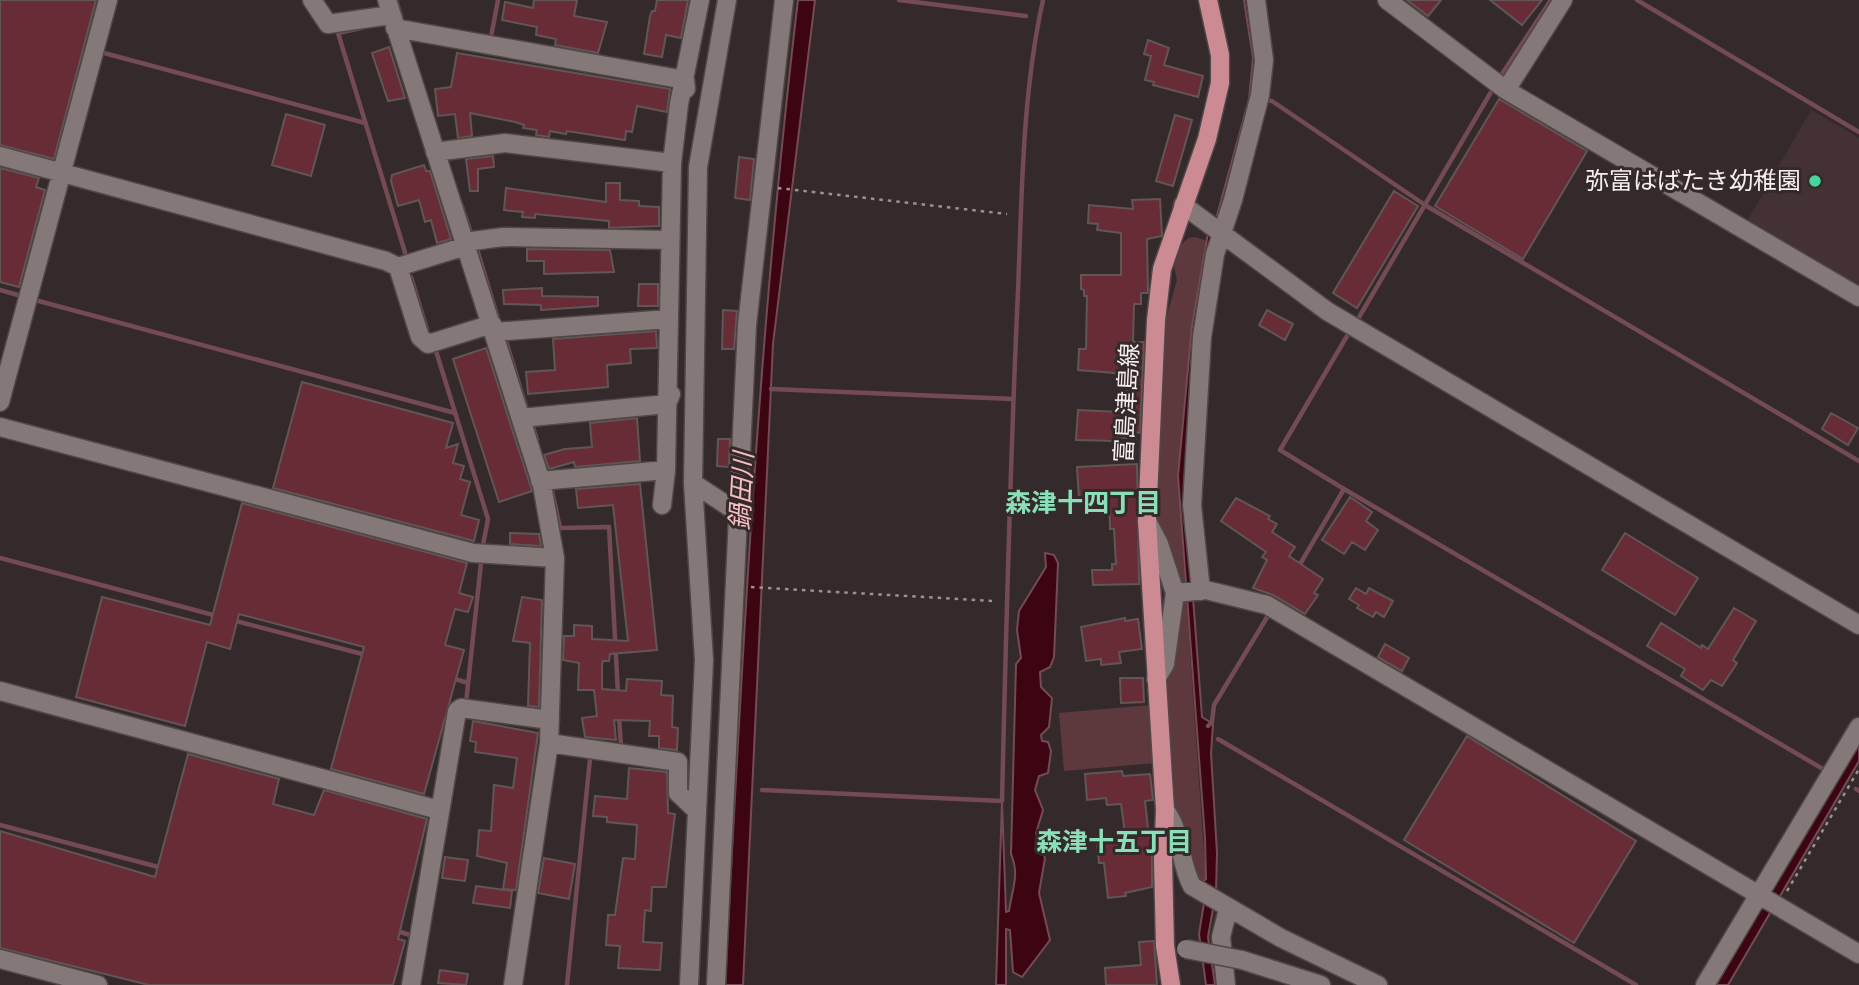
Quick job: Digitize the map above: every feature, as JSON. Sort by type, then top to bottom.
[{"type":"main road","name":"富島津島線","points":[[1171,985],[1165,946],[1165,810],[1146,521],[1160,282],[1183,205],[1207,139],[1220,83],[1220,55],[1208,0]]},
{"type":"street","points":[[0,402],[108,0]]},
{"type":"street","points":[[312,0],[328,24],[391,14],[685,80]]},
{"type":"street","points":[[662,505],[666,470],[672,163],[700,0]]},
{"type":"street","points":[[688,984],[704,660],[693,482],[698,167],[727,0]]},
{"type":"street","points":[[716,985],[747,325],[784,0]]},
{"type":"street","points":[[1156,679],[1166,664],[1189,592],[1195,413],[1202,337],[1215,254],[1260,95],[1264,60],[1256,0]]},
{"type":"street","points":[[1387,0],[1506,90],[1859,297]]},
{"type":"street","points":[[1506,90],[1563,0]]},
{"type":"street","points":[[391,14],[540,481],[555,558],[548,743],[513,985]]},
{"type":"street","points":[[685,80],[687,148],[698,167]]},
{"type":"street","points":[[435,152],[505,143],[672,163]]},
{"type":"street","points":[[0,156],[386,261],[398,268],[420,337],[428,344],[493,328],[669,319]]},
{"type":"street","points":[[1183,205],[1327,311],[1859,625]]},
{"type":"street","points":[[398,268],[465,244],[503,237],[670,240]]},
{"type":"street","points":[[667,404],[675,383],[680,336],[695,318]]},
{"type":"street","points":[[521,418],[667,404]]},
{"type":"street","points":[[0,427],[473,553],[555,558]]},
{"type":"street","points":[[540,481],[666,470]]},
{"type":"street","points":[[693,482],[737,513]]},
{"type":"street","points":[[1146,521],[1189,592],[1266,606],[1859,954]]},
{"type":"street","points":[[0,691],[439,810]]},
{"type":"street","points":[[411,985],[457,711],[461,708],[550,720]]},
{"type":"street","points":[[1705,985],[1769,901],[1859,727]]},
{"type":"street","points":[[548,743],[678,762],[678,793],[697,811]]},
{"type":"street","points":[[1165,810],[1174,821],[1187,876],[1199,890],[1222,905],[1378,985]]},
{"type":"street","points":[[1222,905],[1221,937],[1227,985]]},
{"type":"street","points":[[1165,946],[1242,960],[1321,985]]},
{"type":"street","points":[[0,959],[98,985]]},
{"type":"path","points":[[769,187],[1007,214]]},
{"type":"path","points":[[765,588],[992,601]]},
{"type":"path","points":[[1769,901],[1859,769]]},
{"type":"shaded area","points":[[798,0],[815,0],[773,344],[743,985],[725,985],[745,615],[762,369]]},
{"type":"shaded area","points":[[1244,0],[1250,0],[1258,59],[1184,479],[1202,717],[1213,724],[1211,753],[1217,853],[1216,892],[1208,937],[1215,985],[1206,985],[1199,934],[1204,903],[1201,883],[1206,879],[1205,838],[1178,476],[1192,326],[1208,233],[1216,219],[1249,99],[1253,58]]},
{"type":"shaded area","name":"弥富はばたき幼稚園","points":[[1811,110],[1859,138],[1859,288],[1746,223]]},
{"type":"shaded area","points":[[1188,238],[1207,241],[1192,326],[1178,476],[1185,585],[1180,584],[1156,521],[1157,454],[1165,322],[1177,280],[1173,262],[1177,249]]},
{"type":"shaded area","points":[[1045,553],[1054,555],[1058,563],[1054,657],[1050,667],[1040,672],[1041,687],[1052,698],[1049,727],[1041,735],[1042,741],[1048,742],[1051,751],[1048,773],[1039,776],[1035,790],[1043,810],[1036,833],[1045,858],[1039,893],[1050,940],[1022,977],[1013,972],[1010,930],[1006,929],[1006,985],[996,985],[1002,801],[1006,912],[1009,911],[1015,875],[1011,854],[1016,664],[1021,658],[1017,630],[1019,611],[1046,567]]},
{"type":"shaded area","points":[[1186,598],[1206,880],[1201,883],[1194,878],[1171,800],[1165,696],[1179,602]]},
{"type":"shaded area","points":[[1151,705],[1155,763],[1064,771],[1059,713]]},
{"type":"shaded area","points":[[1859,740],[1859,761],[1728,985],[1716,985]]},
{"type":"building","points":[[0,0],[96,0],[54,159],[0,145]]},
{"type":"building","points":[[534,0],[577,0],[574,16],[607,22],[598,53],[555,45],[556,39],[536,35],[537,27],[502,20],[505,2],[533,8]]},
{"type":"building","points":[[657,0],[688,0],[681,38],[666,35],[662,57],[644,54],[650,16],[652,11],[655,11]]},
{"type":"building","points":[[1407,0],[1441,0],[1428,16]]},
{"type":"building","points":[[1490,0],[1542,0],[1522,25]]},
{"type":"building","points":[[1148,40],[1169,48],[1164,65],[1203,76],[1198,97],[1153,85],[1154,82],[1145,80],[1151,56],[1144,54]]},
{"type":"building","points":[[389,47],[405,98],[388,101],[372,53]]},
{"type":"building","points":[[457,53],[670,89],[667,112],[637,106],[632,132],[626,131],[625,140],[567,131],[566,134],[550,131],[549,137],[536,135],[537,130],[523,128],[524,125],[515,122],[470,113],[472,136],[458,138],[455,114],[438,116],[435,89],[451,87]]},
{"type":"building","points":[[1499,99],[1587,151],[1523,259],[1435,206]]},
{"type":"building","points":[[286,114],[325,125],[311,176],[272,165]]},
{"type":"building","points":[[1175,115],[1192,120],[1173,186],[1156,181]]},
{"type":"building","points":[[493,156],[494,167],[478,169],[478,191],[470,191],[466,159]]},
{"type":"building","points":[[739,157],[754,159],[750,200],[735,198]]},
{"type":"building","points":[[424,165],[426,171],[430,171],[451,239],[437,243],[431,220],[425,222],[419,200],[398,206],[391,181],[392,175]]},
{"type":"building","points":[[0,168],[39,178],[36,187],[45,190],[19,287],[0,282]]},
{"type":"building","points":[[606,183],[620,183],[620,200],[639,201],[639,206],[659,207],[659,226],[609,228],[609,221],[535,214],[535,218],[522,217],[523,212],[504,210],[506,188],[606,202]]},
{"type":"building","points":[[1394,191],[1418,206],[1357,308],[1333,293]]},
{"type":"building","points":[[1160,199],[1162,236],[1147,239],[1148,293],[1141,293],[1141,304],[1134,304],[1133,342],[1144,342],[1140,433],[1136,432],[1136,439],[1116,437],[1116,441],[1076,440],[1078,410],[1120,412],[1121,404],[1127,405],[1128,374],[1078,370],[1079,349],[1086,349],[1087,296],[1084,296],[1084,290],[1081,289],[1081,275],[1121,275],[1121,233],[1097,230],[1098,224],[1088,223],[1089,205],[1133,209],[1132,200]]},
{"type":"building","points":[[527,249],[610,250],[614,272],[544,274],[544,261],[527,261]]},
{"type":"building","points":[[639,284],[658,284],[658,306],[638,306]]},
{"type":"building","points":[[542,288],[542,296],[598,297],[598,306],[541,310],[541,305],[504,304],[503,290]]},
{"type":"building","points":[[723,310],[737,311],[734,349],[722,349]]},
{"type":"building","points":[[1267,310],[1293,324],[1285,340],[1259,325]]},
{"type":"building","points":[[656,331],[657,348],[630,349],[631,363],[607,365],[608,387],[528,394],[526,372],[555,370],[553,339]]},
{"type":"building","points":[[486,348],[532,491],[499,502],[453,359]]},
{"type":"building","points":[[302,382],[453,423],[446,448],[458,444],[453,463],[464,466],[460,479],[470,482],[461,515],[479,520],[474,541],[273,488]]},
{"type":"building","points":[[1831,413],[1858,428],[1848,445],[1822,429]]},
{"type":"building","points":[[637,418],[640,461],[575,467],[574,462],[549,469],[544,455],[565,449],[592,447],[590,423]]},
{"type":"building","points":[[718,439],[730,439],[729,467],[717,466]]},
{"type":"building","points":[[1137,464],[1139,584],[1093,585],[1092,570],[1112,570],[1112,564],[1116,564],[1114,529],[1110,529],[1109,497],[1079,499],[1077,467]]},
{"type":"building","points":[[640,484],[657,650],[610,654],[609,661],[603,661],[602,664],[602,689],[626,691],[627,679],[662,681],[661,695],[673,696],[672,727],[678,728],[677,750],[659,748],[659,736],[649,736],[650,721],[614,720],[616,740],[585,737],[582,718],[597,716],[594,690],[578,690],[579,663],[563,660],[564,636],[574,636],[574,625],[592,626],[592,639],[628,641],[613,505],[578,508],[576,489]]},
{"type":"building","points":[[1350,497],[1372,512],[1366,521],[1378,530],[1365,550],[1352,542],[1344,554],[1322,540]]},
{"type":"building","points":[[1236,498],[1270,516],[1268,519],[1277,524],[1272,532],[1295,547],[1289,556],[1323,579],[1314,593],[1318,595],[1305,614],[1273,595],[1253,588],[1267,560],[1262,557],[1266,552],[1221,521]]},
{"type":"building","points":[[242,503],[467,563],[459,593],[473,597],[468,612],[455,609],[445,645],[464,650],[424,794],[331,769],[364,647],[239,614],[230,649],[207,642],[185,726],[76,697],[102,597],[210,625]]},
{"type":"building","points":[[510,533],[539,534],[541,546],[510,544]]},
{"type":"building","points":[[1625,533],[1698,578],[1675,615],[1602,570]]},
{"type":"building","points":[[1356,588],[1366,594],[1369,588],[1393,601],[1384,617],[1376,612],[1373,617],[1357,608],[1359,605],[1349,599]]},
{"type":"building","points":[[522,597],[542,600],[539,707],[528,706],[530,643],[513,641]]},
{"type":"building","points":[[1734,608],[1756,621],[1733,660],[1737,663],[1722,686],[1711,680],[1703,690],[1681,676],[1685,669],[1647,646],[1661,623],[1701,648],[1702,645],[1708,649]]},
{"type":"building","points":[[1125,618],[1125,621],[1138,619],[1142,649],[1119,652],[1121,663],[1101,665],[1101,659],[1086,661],[1081,627]]},
{"type":"building","points":[[1385,644],[1409,658],[1402,671],[1378,657]]},
{"type":"building","points":[[1120,678],[1143,678],[1144,702],[1121,703]]},
{"type":"building","points":[[473,721],[538,733],[516,890],[503,889],[507,863],[477,856],[479,830],[491,831],[494,785],[513,788],[517,758],[475,752],[476,742],[470,741]]},
{"type":"building","points":[[1467,736],[1636,841],[1574,943],[1404,840]]},
{"type":"building","points":[[188,754],[279,779],[273,804],[314,815],[324,790],[427,819],[398,939],[405,941],[393,985],[149,985],[0,948],[0,831],[155,877]]},
{"type":"building","points":[[629,768],[667,772],[668,813],[675,814],[666,887],[652,887],[651,911],[645,910],[643,942],[662,943],[660,970],[618,968],[620,946],[606,945],[608,915],[615,915],[623,858],[635,859],[637,825],[607,822],[607,817],[593,816],[595,796],[627,799]]},
{"type":"building","points":[[1122,771],[1123,776],[1150,774],[1153,800],[1145,801],[1149,838],[1152,838],[1152,887],[1125,893],[1126,896],[1108,898],[1104,863],[1099,863],[1097,844],[1126,841],[1121,804],[1107,805],[1106,798],[1087,800],[1085,774]]},
{"type":"building","points":[[445,857],[468,860],[465,881],[442,878]]},
{"type":"building","points":[[544,858],[575,864],[569,899],[538,893]]},
{"type":"building","points":[[476,886],[512,891],[510,908],[473,903]]},
{"type":"building","points":[[1154,941],[1157,985],[1106,985],[1105,968],[1141,965],[1139,942]]},
{"type":"building","points":[[440,970],[468,974],[466,985],[438,983]]},
{"type":"waterway","points":[[396,0],[401,16]]},
{"type":"waterway","points":[[486,36],[491,37],[498,0]]},
{"type":"waterway","points":[[899,0],[1026,16]]},
{"type":"waterway","points":[[762,790],[1002,801],[1010,482],[1022,181],[1031,72],[1043,0]]},
{"type":"waterway","points":[[1500,77],[1551,0]]},
{"type":"waterway","points":[[1637,0],[1859,132]]},
{"type":"waterway","points":[[361,28],[338,33],[407,259]]},
{"type":"waterway","points":[[104,53],[365,123]]},
{"type":"waterway","points":[[1358,319],[1491,92]]},
{"type":"waterway","points":[[1265,100],[1272,101],[1425,205],[1859,461]]},
{"type":"waterway","points":[[460,201],[472,236]]},
{"type":"waterway","points":[[476,246],[499,322]]},
{"type":"waterway","points":[[411,277],[427,330]]},
{"type":"waterway","points":[[0,290],[18,295]]},
{"type":"waterway","points":[[35,300],[455,413]]},
{"type":"waterway","points":[[1299,566],[1344,489],[1280,450],[1347,336]]},
{"type":"waterway","points":[[505,338],[527,410]]},
{"type":"waterway","points":[[436,351],[488,519],[483,545]]},
{"type":"waterway","points":[[771,389],[1013,399]]},
{"type":"waterway","points":[[532,424],[537,440]]},
{"type":"waterway","points":[[551,486],[560,528],[609,527],[618,694]]},
{"type":"waterway","points":[[1344,489],[1823,769]]},
{"type":"waterway","points":[[0,558],[217,616]]},
{"type":"waterway","points":[[466,703],[481,563]]},
{"type":"waterway","points":[[1208,726],[1212,722],[1214,705],[1269,614]]},
{"type":"waterway","points":[[232,620],[366,655]]},
{"type":"waterway","points":[[452,678],[468,683]]},
{"type":"waterway","points":[[619,717],[621,746]]},
{"type":"waterway","points":[[1218,739],[1636,985]]},
{"type":"waterway","points":[[567,985],[590,759]]},
{"type":"waterway","points":[[0,825],[162,868]]},
{"type":"waterway","points":[[397,931],[410,935]]},
{"type":"place","name":"弥富はばたき幼稚園","points":[[1815,181]]},
{"type":"district","name":"森津十四丁目","points":[[1083,503]]},
{"type":"district","name":"森津十五丁目","points":[[1114,842]]},
{"type":"water label","name":"鍋田川","points":[[742,491]]}]
